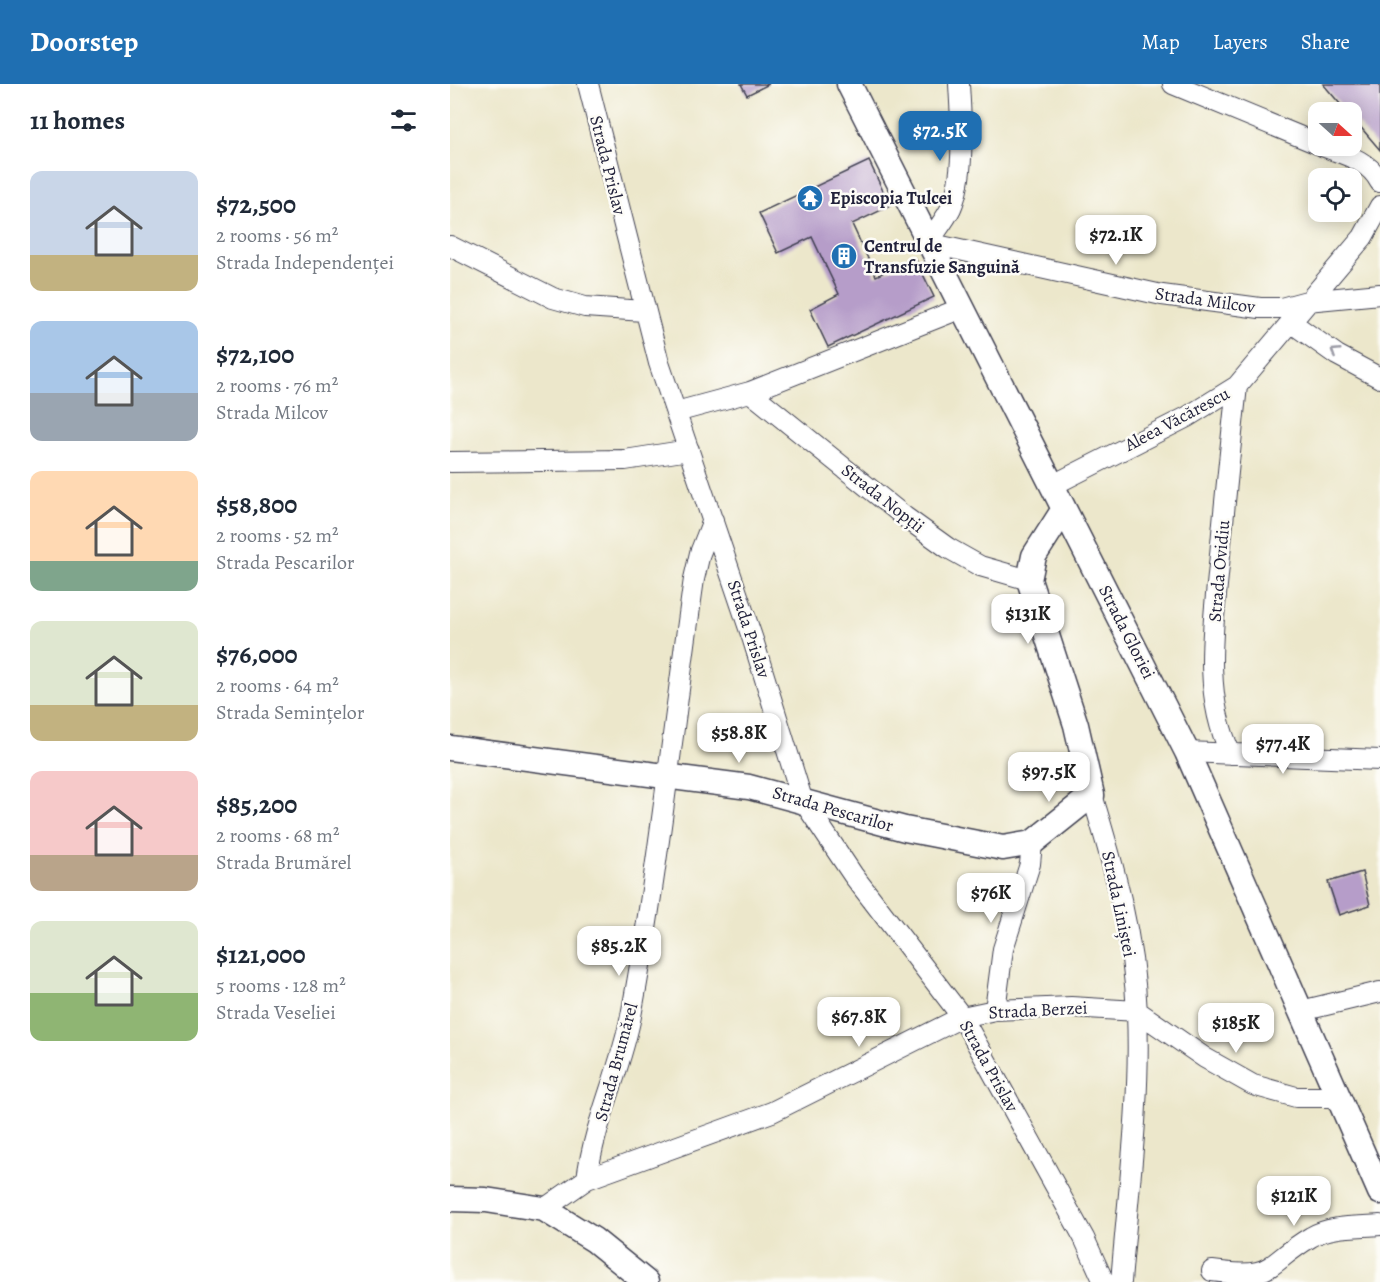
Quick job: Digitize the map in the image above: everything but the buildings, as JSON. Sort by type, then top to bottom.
[{"type":"street","name":"Strada Prislav","points":[[588,84],[644,311],[802,799],[853,875],[962,1017],[1079,1229],[1104,1282]]},
{"type":"street","name":"Strada Gloriei","points":[[849,84],[1187,752],[1380,1192]]},
{"type":"street","points":[[928,243],[951,208],[957,178],[962,135],[959,84]]},
{"type":"street","points":[[1173,84],[1308,140]]},
{"type":"street","points":[[1347,156],[1361,162],[1375,172],[1380,182]]},
{"type":"street","name":"Aleea Văcărescu","points":[[1051,486],[1187,417],[1238,386],[1363,237],[1380,206]]},
{"type":"street","name":"Strada Milcov","points":[[928,243],[1012,264],[1162,295],[1260,308],[1281,308],[1307,301],[1380,294]]},
{"type":"street","points":[[450,246],[553,298],[585,307],[644,311]]},
{"type":"street","points":[[676,412],[750,392],[962,308]]},
{"type":"street","points":[[1292,323],[1337,355],[1380,378]]},
{"type":"street","name":"Strada Ovidiu","points":[[1231,754],[1220,727],[1211,675],[1216,601],[1238,386]]},
{"type":"street","name":"Strada Nopții","points":[[750,392],[905,517],[948,548],[980,566],[1029,580]]},
{"type":"street","points":[[450,462],[625,460],[689,450]]},
{"type":"street","points":[[1029,580],[1034,556],[1064,508]]},
{"type":"street","name":"Strada Brumărel","points":[[587,1179],[590,1154],[630,1020],[651,904],[694,579],[700,553],[713,520]]},
{"type":"street","name":"Strada Liniștei","points":[[1029,580],[1070,706],[1092,795],[1118,879],[1132,958],[1137,1011],[1137,1074],[1121,1282]]},
{"type":"street","name":"Strada Pescarilor","points":[[450,748],[749,787],[802,799],[872,821],[969,843],[1003,848],[1032,843],[1092,795]]},
{"type":"street","points":[[1187,752],[1380,760]]},
{"type":"street","points":[[995,1010],[1003,949],[1030,864],[1032,843]]},
{"type":"street","points":[[1301,1011],[1380,992]]},
{"type":"street","name":"Strada Berzei","points":[[544,1209],[587,1179],[772,1112],[962,1017],[995,1010],[1071,1007],[1137,1011]]},
{"type":"street","points":[[1137,1011],[1205,1058],[1252,1085],[1296,1097],[1337,1097]]},
{"type":"street","points":[[450,1199],[486,1200],[544,1209],[594,1240],[646,1282]]},
{"type":"street","points":[[1212,1271],[1242,1275],[1256,1274],[1271,1268],[1312,1236],[1330,1230],[1380,1225]]},
{"type":"place","name":"Episcopia Tulcei","points":[[810,198]]},
{"type":"place","name":"Centrul de Transfuzie Sanguină","points":[[844,256]]}]
